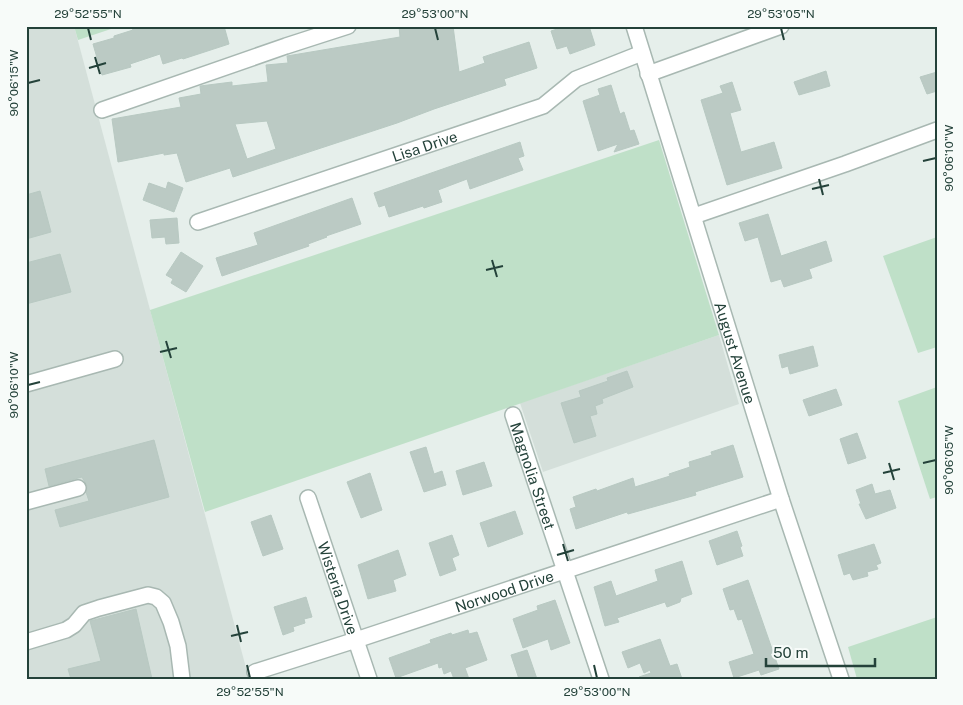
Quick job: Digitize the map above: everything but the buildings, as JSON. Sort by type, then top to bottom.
[{"type":"street","points":[[102,110],[348,26]]},
{"type":"street","name":"August Avenue","points":[[634,26],[781,499],[841,679]]},
{"type":"street","points":[[648,74],[781,26]]},
{"type":"street","name":"Lisa Drive","points":[[198,222],[543,106],[576,79],[642,53]]},
{"type":"street","points":[[694,216],[937,130]]},
{"type":"street","points":[[26,384],[115,359]]},
{"type":"street","name":"Magnolia Street","points":[[513,415],[601,679]]},
{"type":"street","points":[[26,502],[78,488]]},
{"type":"street","name":"Wisteria Drive","points":[[308,498],[369,679]]},
{"type":"street","name":"Norwood Drive","points":[[255,672],[781,499]]},
{"type":"street","points":[[26,642],[66,630],[84,613],[148,595],[156,597],[164,603],[178,646],[182,679]]},
{"type":"shaded area","points":[[26,26],[74,26],[249,679],[26,679]]},
{"type":"shaded area","points":[[719,335],[739,404],[543,472],[520,403]]},
{"type":"green space","points":[[74,26],[120,26],[78,40]]},
{"type":"green space","points":[[659,140],[719,335],[205,512],[150,310]]},
{"type":"green space","points":[[937,237],[937,347],[918,353],[883,256]]},
{"type":"green space","points":[[937,387],[937,497],[930,499],[898,401]]},
{"type":"green space","points":[[937,617],[937,679],[857,679],[848,647]]}]
